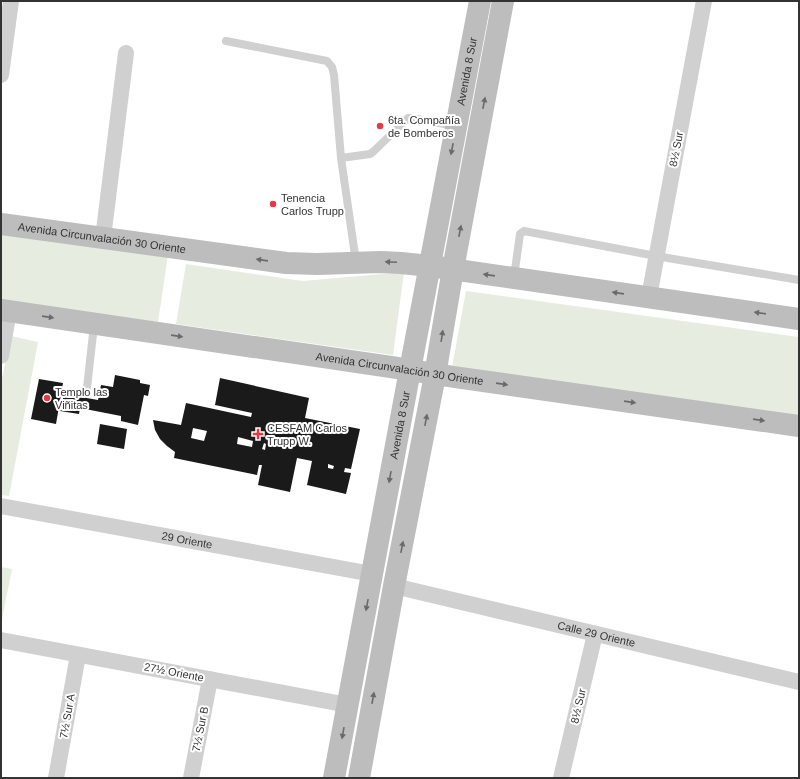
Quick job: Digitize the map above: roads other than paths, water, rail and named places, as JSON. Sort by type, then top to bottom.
[{"type":"main road","name":"Avenida 8 Sur","points":[[359,778],[435,374],[453,270],[480,1]]},
{"type":"main road","name":"Avenida 8 Sur","points":[[334,778],[430,266],[503,1]]},
{"type":"main road","name":"Avenida Circunvalación 30 Oriente","points":[[1,224],[286,263],[317,264],[381,262],[430,266],[799,319]]},
{"type":"main road","name":"Avenida Circunvalación 30 Oriente","points":[[5,311],[799,426]]},
{"type":"street","points":[[1,75],[11,1]]},
{"type":"street","name":"8½ Sur","points":[[649,297],[704,1]]},
{"type":"street","points":[[103,238],[126,53]]},
{"type":"street","points":[[1,356],[5,311]]},
{"type":"street","name":"29 Oriente","points":[[1,506],[372,574]]},
{"type":"street","name":"Calle 29 Oriente","points":[[394,586],[799,682]]},
{"type":"street","name":"8½ Sur","points":[[561,778],[595,634]]},
{"type":"street","name":"27½ Oriente","points":[[1,640],[348,705]]},
{"type":"street","name":"7½ Sur A","points":[[56,778],[78,654]]},
{"type":"street","name":"7½ Sur B","points":[[191,778],[210,679]]},
{"type":"lane","points":[[226,41],[327,61],[332,67],[334,74],[341,158],[356,263]]},
{"type":"lane","points":[[341,158],[370,154],[408,118],[468,128]]},
{"type":"lane","points":[[514,278],[520,234],[524,231],[656,256],[799,280]]},
{"type":"lane","points":[[87,388],[95,324]]},
{"type":"place","name":"6ta. Compañía de Bomberos","points":[[380,126]]},
{"type":"place","name":"Tenencia Carlos Trupp","points":[[273,204]]},
{"type":"place","name":"Templo las Viñitas","points":[[47,398]]},
{"type":"place","name":"CESFAM Carlos Trupp W.","points":[[258,434]]}]
